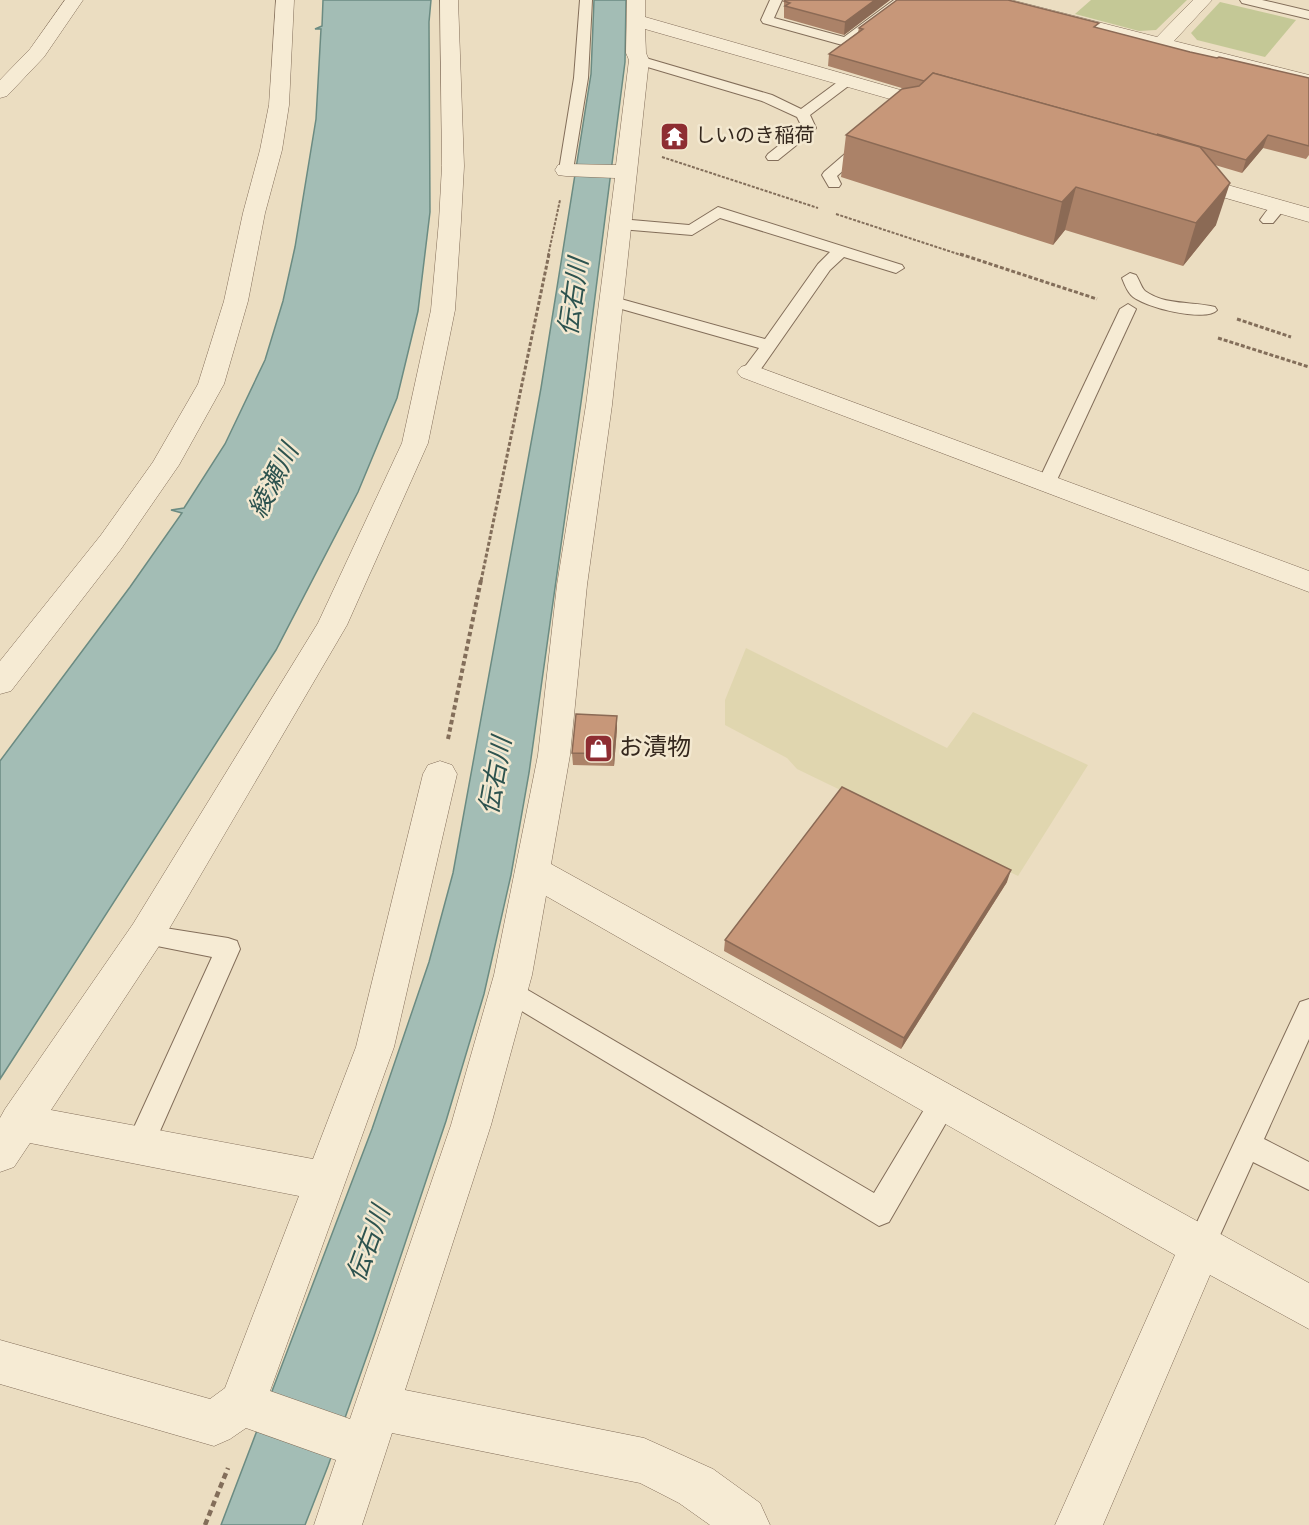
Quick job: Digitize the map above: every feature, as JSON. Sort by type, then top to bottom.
[{"type":"street","points":[[0,92],[37,53],[74,0]]},
{"type":"street","points":[[0,683],[111,542],[165,465],[211,384],[236,301],[254,213],[271,150],[279,105],[285,0]]},
{"type":"street","points":[[325,1181],[139,1147],[10,1137],[146,935],[332,625],[415,443],[444,299],[453,166],[449,0]]},
{"type":"street","points":[[989,0],[1309,81]]},
{"type":"street","points":[[1161,43],[1203,0]]},
{"type":"street","points":[[338,1525],[363,1432],[471,1125],[509,990],[534,872],[554,755],[572,585],[599,405],[639,60],[636,53],[636,10],[848,81],[920,110],[961,114]]},
{"type":"street","points":[[566,170],[628,159]]},
{"type":"street","points":[[1162,172],[1274,213],[1309,216]]},
{"type":"street","points":[[750,372],[1309,582]]},
{"type":"street","points":[[249,1406],[325,1181],[375,1047],[440,774]]},
{"type":"street","points":[[534,872],[1309,1306]]},
{"type":"street","points":[[1079,1525],[1201,1245]]},
{"type":"street","points":[[0,1362],[214,1423],[249,1406],[363,1432],[531,1437],[644,1461],[696,1486],[746,1525]]},
{"type":"lane","points":[[566,170],[581,78],[586,0]]},
{"type":"lane","points":[[776,0],[767,20],[846,42],[902,0]]},
{"type":"lane","points":[[1246,0],[1309,15]]},
{"type":"lane","points":[[639,60],[768,98],[785,108],[803,114],[809,128],[773,157]]},
{"type":"lane","points":[[803,114],[848,81]]},
{"type":"lane","points":[[834,184],[829,175],[878,133]]},
{"type":"lane","points":[[620,224],[692,230],[718,212],[896,268]]},
{"type":"lane","points":[[750,372],[824,267],[842,250]]},
{"type":"lane","points":[[1130,278],[1137,293],[1161,304],[1179,310],[1209,310]]},
{"type":"lane","points":[[610,301],[768,345]]},
{"type":"lane","points":[[1047,482],[1128,309]]},
{"type":"lane","points":[[139,1147],[228,949],[146,935]]},
{"type":"lane","points":[[509,990],[879,1212],[944,1102]]},
{"type":"lane","points":[[1201,1245],[1309,1010]]},
{"type":"lane","points":[[1247,1144],[1309,1177]]},
{"type":"path","points":[[628,159],[822,209]]},
{"type":"path","points":[[440,774],[566,170]]},
{"type":"path","points":[[834,213],[1128,309]]},
{"type":"path","points":[[1209,310],[1291,337]]},
{"type":"path","points":[[1218,338],[1309,367]]},
{"type":"shaded area","points":[[746,648],[947,748],[973,712],[1088,765],[1018,876],[797,769],[787,758],[725,725],[725,700]]},
{"type":"green space","points":[[1091,0],[1187,0],[1156,30],[1139,31],[1075,14]]},
{"type":"green space","points":[[1220,2],[1296,20],[1265,57],[1197,40],[1191,33]]},
{"type":"water","name":"綾瀬川","points":[[323,0],[431,0],[429,22],[430,212],[418,311],[397,398],[358,492],[276,650],[0,1079],[0,761],[130,587],[182,513],[171,510],[184,508],[225,444],[265,360],[283,301],[295,247],[316,119],[321,29],[315,29],[322,26]]},
{"type":"water","name":"伝右川","points":[[594,0],[626,0],[625,62],[586,367],[529,773],[511,875],[484,994],[446,1121],[375,1333],[305,1525],[221,1525],[372,1129],[429,962],[453,873],[541,388],[591,74]]},
{"type":"building","points":[[875,0],[845,22],[785,6],[790,3],[784,1]]},
{"type":"building","points":[[897,0],[1008,0],[1099,23],[1094,27],[1190,52],[1309,78],[1309,146],[1268,135],[1246,160],[933,73],[924,81],[829,54]]},
{"type":"building","points":[[933,73],[1200,147],[1230,183],[1196,223],[1076,187],[1062,202],[846,135],[902,89],[919,86]]},
{"type":"building","points":[[576,714],[617,716],[613,754],[572,753]]},
{"type":"building","points":[[842,787],[1011,870],[904,1038],[725,940]]},
{"type":"place","name":"しいのき稲荷","points":[[674,136]]},
{"type":"place","name":"お漬物","points":[[598,748]]}]
